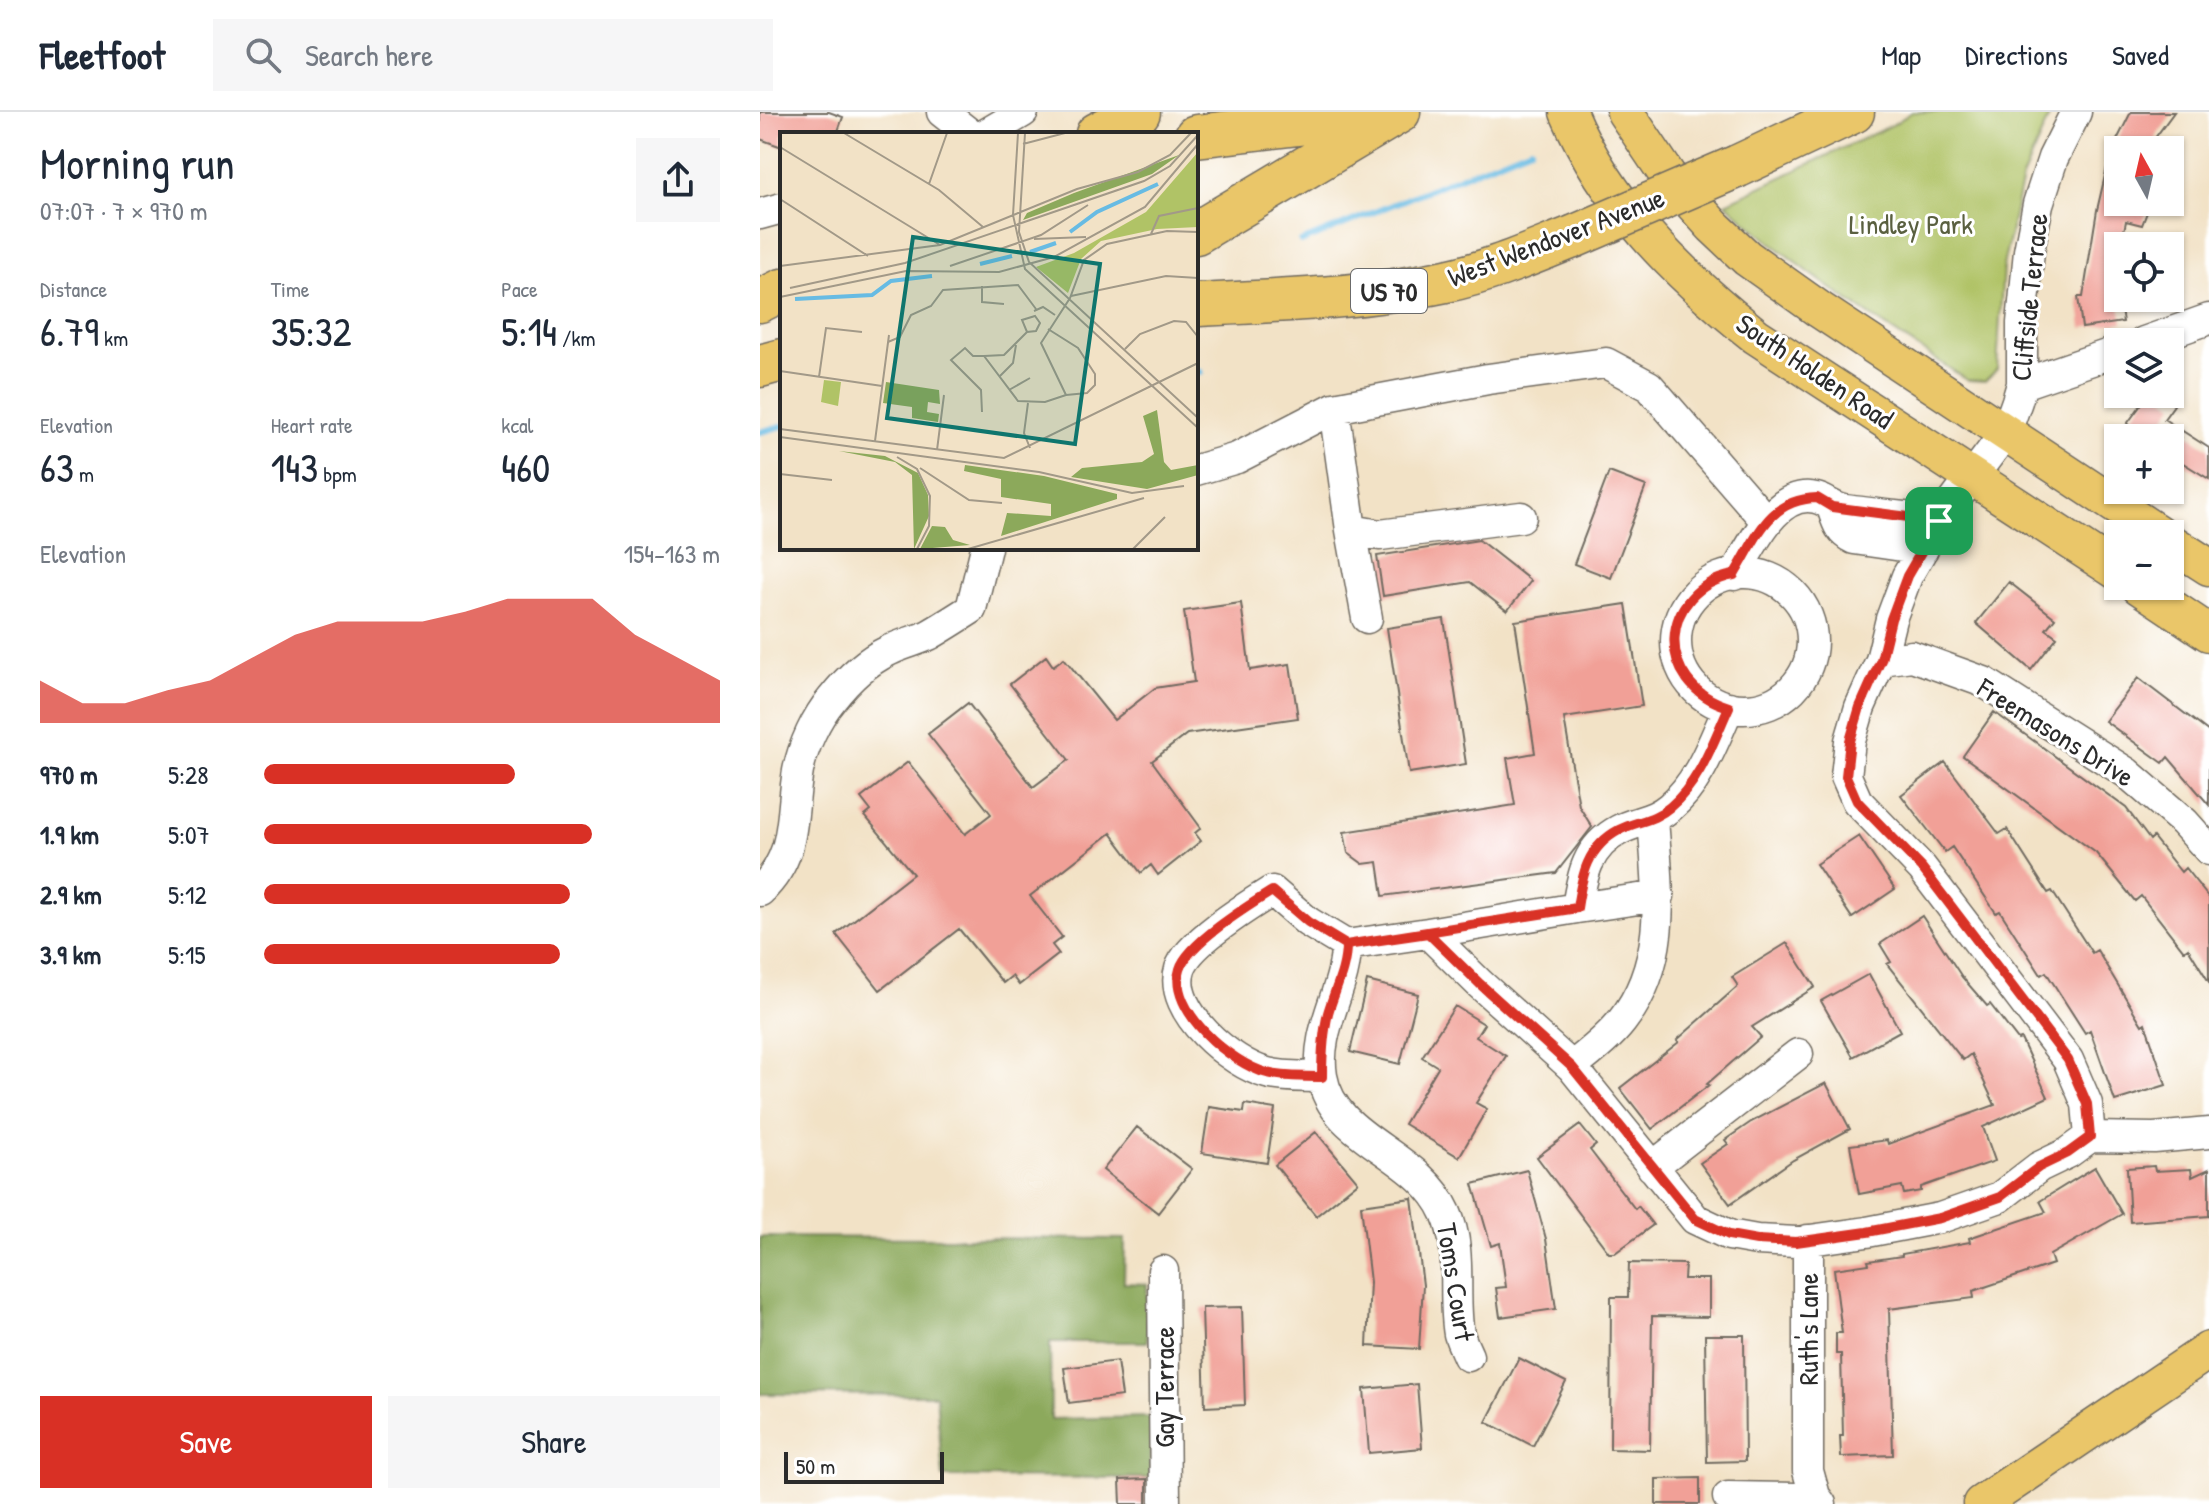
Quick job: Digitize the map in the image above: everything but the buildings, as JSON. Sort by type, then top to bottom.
[{"type":"highway","points":[[1101,132],[1139,112]]},
{"type":"highway","points":[[1198,136],[1324,121],[1361,112]]},
{"type":"highway","points":[[1198,232],[1399,112]]},
{"type":"highway","name":"West Wendover Avenue","points":[[1198,305],[1295,301],[1394,290],[1449,280],[1573,237],[1738,166],[1853,112]]},
{"type":"highway","points":[[760,301],[780,291]]},
{"type":"highway","points":[[760,366],[780,361]]},
{"type":"main road","name":"South Holden Road","points":[[1568,112],[1586,151],[1624,209],[1672,264],[1718,305],[1756,336],[2104,563]]},
{"type":"main road","name":"South Holden Road","points":[[1625,112],[1668,176],[1747,258],[1820,310],[2138,520]]},
{"type":"main road","points":[[2184,551],[2209,567]]},
{"type":"main road","points":[[2160,600],[2209,633]]},
{"type":"main road","points":[[1981,1504],[2209,1350]]},
{"type":"street","points":[[942,112],[967,132]]},
{"type":"street","points":[[989,132],[1023,112]]},
{"type":"street","name":"Cliffside Terrace","points":[[2076,112],[2053,158],[2038,204],[2029,251],[2022,384],[2006,432],[1939,521],[1907,576],[1891,619],[1881,660],[1860,707],[1850,741],[1846,776],[1857,801],[1922,868],[2068,1060],[2087,1104],[2090,1137]]},
{"type":"street","points":[[760,214],[780,209]]},
{"type":"street","points":[[2184,328],[2209,319]]},
{"type":"street","points":[[2022,384],[2104,356]]},
{"type":"street","points":[[1198,469],[1237,458],[1334,408],[1488,379],[1606,363],[1649,386],[1767,522]]},
{"type":"street","points":[[1334,408],[1367,618]]},
{"type":"street","points":[[1734,575],[1771,515],[1786,504],[1804,498],[1817,498],[1849,519],[1923,549]]},
{"type":"street","points":[[1351,530],[1380,535],[1521,517]]},
{"type":"street","points":[[1849,519],[1939,521]]},
{"type":"street","points":[[760,891],[770,881],[788,850],[795,815],[798,771],[810,734],[830,701],[854,675],[887,652],[927,636],[971,609],[986,550]]},
{"type":"street","points":[[1748,573],[1769,578],[1792,593],[1804,607],[1811,623],[1813,647],[1811,660],[1798,682],[1779,699],[1754,707],[1729,707],[1705,697],[1686,680],[1676,657],[1674,632],[1683,609],[1699,589],[1722,577],[1748,573]]},
{"type":"street","name":"Freemasons Drive","points":[[1881,660],[1912,656],[1984,682],[2127,773],[2184,822],[2209,850]]},
{"type":"street","points":[[1577,908],[1583,871],[1597,847],[1619,829],[1653,819],[1689,788],[1729,707]]},
{"type":"street","points":[[1572,1067],[1623,1020],[1641,989],[1655,949],[1660,914],[1653,819]]},
{"type":"street","points":[[1346,945],[1346,964],[1328,1014],[1322,1045],[1322,1077],[1282,1076],[1240,1063],[1224,1052],[1193,1016],[1182,999],[1177,983],[1180,968],[1194,949],[1272,891],[1308,922],[1346,945],[1659,896]]},
{"type":"street","points":[[1428,933],[1572,1067],[1652,1167],[1798,1054]]},
{"type":"street","name":"Toms Court","points":[[1322,1077],[1340,1115],[1421,1177],[1447,1214],[1455,1250],[1459,1335],[1468,1356]]},
{"type":"street","points":[[1808,1240],[1881,1230],[1940,1218],[1981,1205],[2000,1197],[2039,1167],[2068,1153],[2090,1137],[2154,1138],[2209,1133]]},
{"type":"street","name":"Ruth's Lane","points":[[1652,1167],[1695,1219],[1706,1226],[1729,1235],[1757,1240],[1808,1240],[1808,1471],[1818,1500]]},
{"type":"street","name":"Gay Terrace","points":[[1163,1271],[1165,1504]]},
{"type":"street","points":[[1728,1497],[1818,1500]]},
{"type":"green space","name":"Lindley Park","points":[[1912,112],[2051,112],[2022,178],[2003,266],[1997,369],[1985,381],[1967,380],[1874,318],[1812,275],[1726,203],[1892,125]]},
{"type":"green space","points":[[760,1237],[1125,1239],[1124,1283],[1147,1284],[1147,1342],[1050,1342],[1051,1419],[1150,1417],[1150,1478],[943,1477],[936,1395],[760,1394]]},
{"type":"waterway","points":[[1301,242],[1531,148]]},
{"type":"waterway","points":[[760,432],[780,427]]},
{"type":"route","points":[[1939,521],[1832,507],[1817,498],[1804,498],[1786,504],[1771,515],[1734,575],[1722,577],[1699,589],[1690,598],[1674,632],[1680,670],[1705,697],[1729,707],[1689,788],[1653,819],[1619,829],[1597,847],[1583,871],[1577,908],[1346,945],[1346,964],[1328,1014],[1322,1045],[1322,1077],[1282,1076],[1240,1063],[1224,1052],[1193,1016],[1182,999],[1177,983],[1180,968],[1188,955],[1272,891],[1308,922],[1346,945],[1428,933],[1572,1067],[1695,1219],[1729,1235],[1796,1242],[1940,1218],[2000,1197],[2039,1167],[2068,1153],[2090,1137],[2087,1104],[2068,1060],[1922,868],[1857,801],[1846,776],[1850,741],[1860,707],[1881,660],[1891,619],[1907,576],[1939,521]]}]
